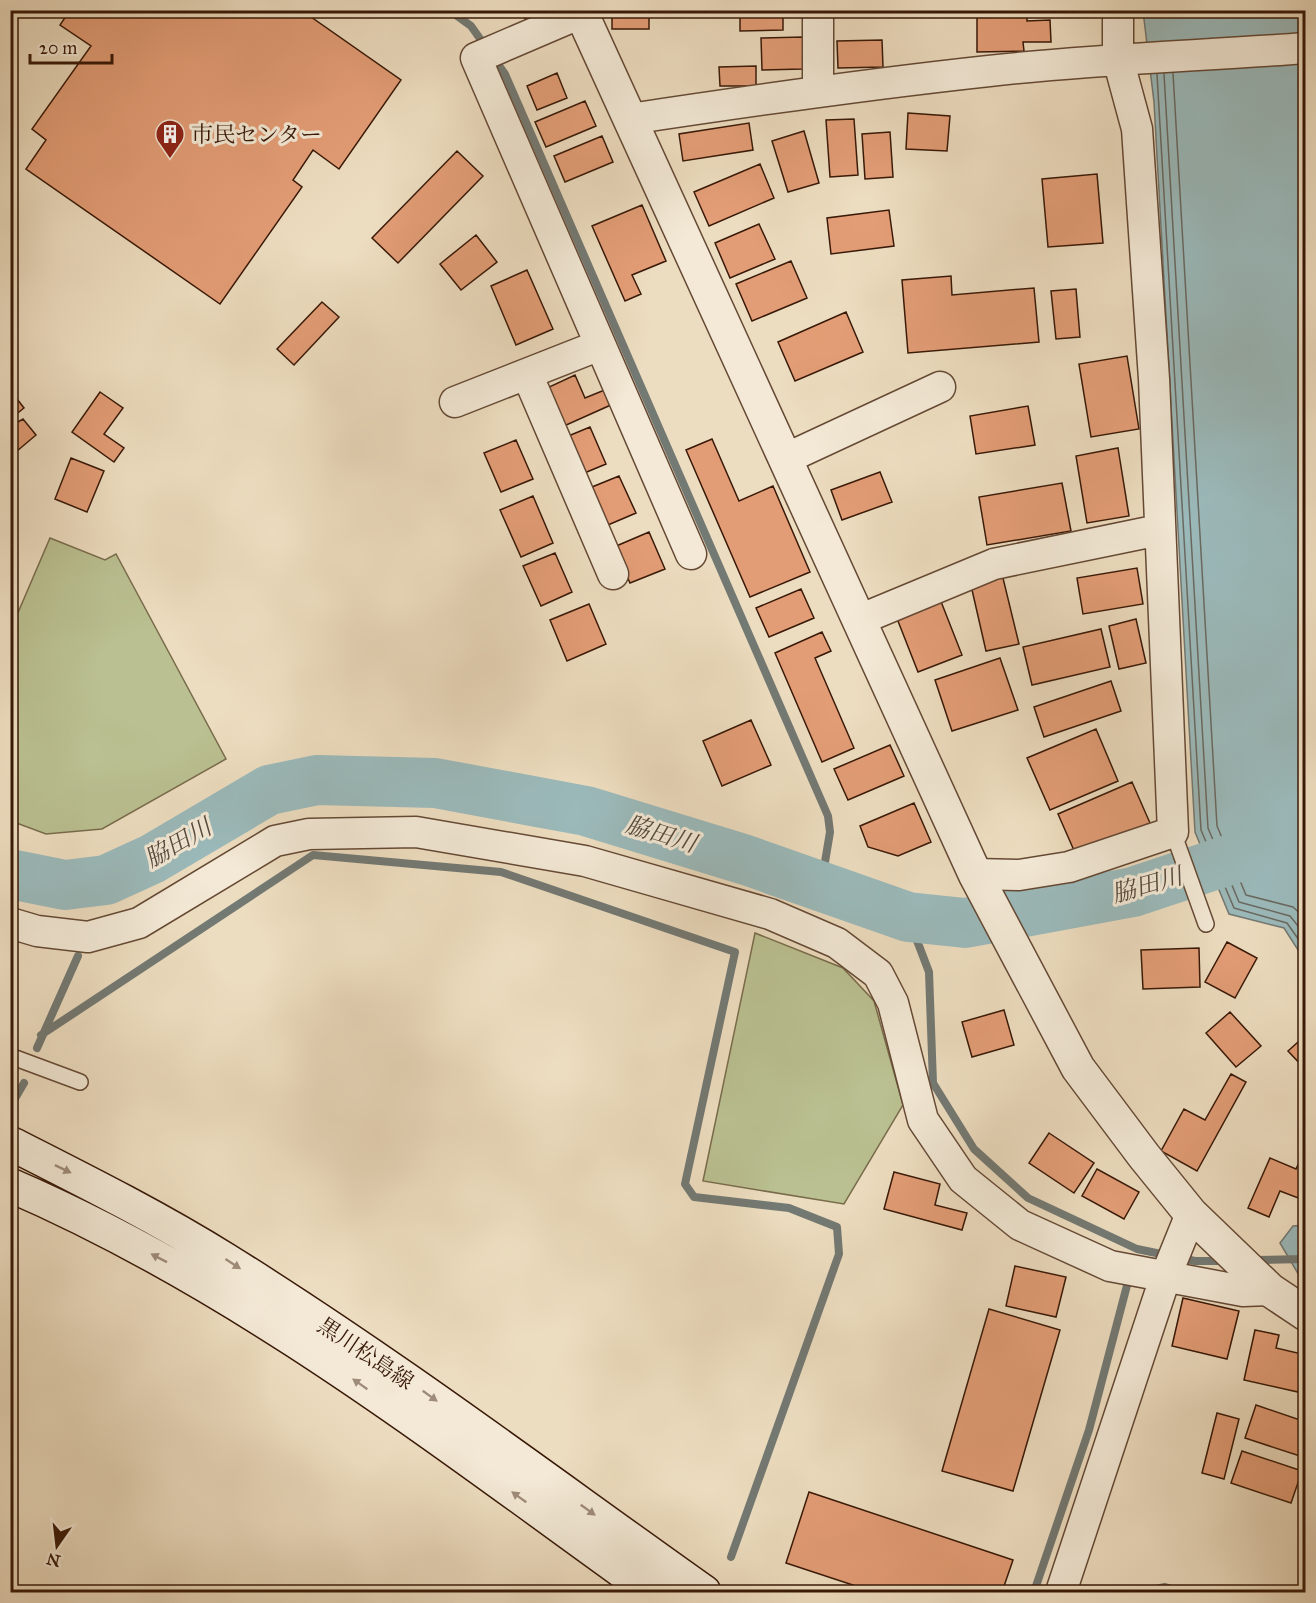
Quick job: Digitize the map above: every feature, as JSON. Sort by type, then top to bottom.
[{"type":"main road","points":[[580,12],[975,874],[1078,1068],[1191,1214],[1270,1290],[1305,1314]]},
{"type":"main road","name":"黒川松島線","points":[[10,1143],[88,1182],[234,1265],[377,1359],[704,1593]]},
{"type":"main road","name":"黒川松島線","points":[[10,1185],[50,1202],[182,1270],[341,1371],[651,1593]]},
{"type":"street","points":[[818,10],[818,91]]},
{"type":"street","points":[[975,874],[1019,875],[1069,867],[1173,832],[1154,379],[1137,129],[1118,10]]},
{"type":"street","points":[[580,12],[489,52],[600,345],[691,554]]},
{"type":"street","points":[[630,119],[818,91],[1127,60],[1305,48]]},
{"type":"street","points":[[455,402],[600,345]]},
{"type":"street","points":[[527,374],[613,574]]},
{"type":"street","points":[[785,459],[940,387]]},
{"type":"street","points":[[859,620],[994,564],[1159,530]]},
{"type":"street","points":[[10,923],[37,931],[88,937],[139,923],[275,841],[309,834],[416,832],[585,861],[770,914],[837,943],[878,974],[893,1003],[923,1120],[963,1179],[1020,1225],[1110,1266],[1243,1291],[1270,1290]]},
{"type":"street","points":[[1061,1593],[1165,1278],[1191,1214]]},
{"type":"lane","points":[[1173,832],[1206,924]]},
{"type":"lane","points":[[10,1056],[80,1082]]},
{"type":"green space","points":[[50,538],[105,560],[116,554],[226,759],[102,829],[46,834],[11,821],[11,629]]},
{"type":"green space","points":[[755,933],[843,968],[874,1001],[903,1105],[844,1204],[703,1181]]},
{"type":"water","points":[[1143,11],[1305,11],[1305,961],[1284,928],[1229,914],[1195,832],[1154,102]]},
{"type":"water","points":[[1305,1225],[1306,1282],[1303,1282],[1280,1243],[1293,1226]]},
{"type":"building","name":"市民センター","points":[[70,10],[301,10],[401,80],[339,169],[313,150],[293,180],[302,187],[220,304],[26,169],[46,140],[32,129],[91,46],[60,25]]},
{"type":"building","points":[[521,10],[554,10],[528,25]]},
{"type":"building","points":[[612,10],[649,10],[649,29],[612,29]]},
{"type":"building","points":[[740,10],[783,10],[783,30],[740,31]]},
{"type":"building","points":[[1027,11],[1027,21],[1050,20],[1051,42],[1023,42],[1024,51],[977,52],[977,12]]},
{"type":"building","points":[[803,37],[803,69],[762,70],[761,38]]},
{"type":"building","points":[[882,40],[883,67],[838,68],[837,41]]},
{"type":"building","points":[[756,66],[756,86],[720,86],[719,67]]},
{"type":"building","points":[[557,73],[567,98],[537,110],[527,86]]},
{"type":"building","points":[[585,101],[596,126],[546,147],[535,122]]},
{"type":"building","points":[[908,113],[950,116],[947,151],[906,149]]},
{"type":"building","points":[[854,119],[858,175],[830,177],[826,120]]},
{"type":"building","points":[[749,123],[753,150],[683,161],[679,134]]},
{"type":"building","points":[[804,131],[819,183],[788,192],[772,141]]},
{"type":"building","points":[[890,132],[893,177],[865,179],[862,134]]},
{"type":"building","points":[[602,136],[613,162],[565,182],[554,156]]},
{"type":"building","points":[[457,151],[483,176],[398,263],[372,238]]},
{"type":"building","points":[[760,164],[774,198],[709,226],[694,192]]},
{"type":"building","points":[[1097,174],[1103,243],[1048,247],[1042,179]]},
{"type":"building","points":[[642,205],[666,261],[632,275],[641,294],[625,301],[592,226]]},
{"type":"building","points":[[889,210],[894,246],[831,254],[827,218]]},
{"type":"building","points":[[759,224],[775,259],[730,278],[715,243]]},
{"type":"building","points":[[476,235],[497,262],[461,290],[440,264]]},
{"type":"building","points":[[791,261],[807,298],[752,321],[736,284]]},
{"type":"building","points":[[527,270],[553,329],[516,345],[491,286]]},
{"type":"building","points":[[951,276],[952,295],[1034,288],[1039,342],[908,353],[902,280]]},
{"type":"building","points":[[1076,289],[1080,337],[1056,339],[1051,291]]},
{"type":"building","points":[[322,302],[339,317],[294,365],[277,349]]},
{"type":"building","points":[[846,312],[863,352],[795,381],[778,342]]},
{"type":"building","points":[[1127,356],[1139,429],[1091,437],[1079,364]]},
{"type":"building","points":[[575,375],[585,398],[607,389],[613,404],[564,426],[547,388]]},
{"type":"building","points":[[10,390],[24,408],[14,416],[18,422],[23,419],[36,435],[17,451],[10,443]]},
{"type":"building","points":[[100,392],[123,408],[104,434],[124,448],[114,462],[72,432]]},
{"type":"building","points":[[1028,406],[1035,445],[976,454],[970,416]]},
{"type":"building","points":[[590,427],[606,464],[582,474],[566,437]]},
{"type":"building","points":[[712,439],[739,501],[773,486],[810,572],[750,597],[686,450]]},
{"type":"building","points":[[516,440],[533,479],[501,492],[484,453]]},
{"type":"building","points":[[1118,448],[1129,516],[1087,523],[1076,456]]},
{"type":"building","points":[[71,458],[104,471],[87,512],[55,499]]},
{"type":"building","points":[[880,472],[892,502],[842,520],[831,490]]},
{"type":"building","points":[[619,476],[636,513],[608,525],[592,487]]},
{"type":"building","points":[[1062,483],[1071,531],[987,545],[979,497]]},
{"type":"building","points":[[533,496],[553,543],[521,557],[500,510]]},
{"type":"building","points":[[649,532],[665,569],[630,583],[614,547]]},
{"type":"building","points":[[555,553],[572,592],[541,606],[523,566]]},
{"type":"building","points":[[1137,568],[1143,604],[1083,614],[1077,578]]},
{"type":"building","points":[[1002,574],[1019,644],[986,651],[970,581]]},
{"type":"building","points":[[801,589],[814,618],[769,637],[756,608]]},
{"type":"building","points":[[940,599],[962,655],[918,672],[896,616]]},
{"type":"building","points":[[589,604],[606,644],[567,661],[550,620]]},
{"type":"building","points":[[1136,619],[1146,663],[1119,669],[1109,626]]},
{"type":"building","points":[[1101,629],[1110,667],[1032,685],[1023,647]]},
{"type":"building","points":[[822,632],[831,651],[815,658],[854,748],[822,762],[775,653]]},
{"type":"building","points":[[1000,658],[1018,710],[952,731],[935,680]]},
{"type":"building","points":[[1111,681],[1121,711],[1044,737],[1034,707]]},
{"type":"building","points":[[751,720],[771,765],[722,786],[703,741]]},
{"type":"building","points":[[1096,729],[1118,781],[1050,810],[1027,758]]},
{"type":"building","points":[[890,745],[904,776],[848,800],[834,769]]},
{"type":"building","points":[[1132,782],[1150,823],[1076,855],[1058,814]]},
{"type":"building","points":[[914,803],[931,842],[898,856],[868,847],[860,826]]},
{"type":"building","points":[[1227,942],[1257,958],[1235,998],[1205,982]]},
{"type":"building","points":[[1199,948],[1200,987],[1143,989],[1141,950]]},
{"type":"building","points":[[1004,1010],[1014,1045],[972,1057],[962,1022]]},
{"type":"building","points":[[1230,1012],[1261,1046],[1236,1067],[1206,1033]]},
{"type":"building","points":[[1306,1035],[1306,1070],[1288,1051]]},
{"type":"building","points":[[1231,1074],[1246,1082],[1197,1171],[1161,1151],[1184,1109],[1205,1120]]},
{"type":"building","points":[[1049,1133],[1094,1163],[1074,1193],[1029,1163]]},
{"type":"building","points":[[1306,1147],[1306,1201],[1280,1191],[1269,1217],[1248,1208],[1270,1158],[1296,1169]]},
{"type":"building","points":[[1097,1169],[1139,1192],[1124,1219],[1082,1196]]},
{"type":"building","points":[[894,1172],[940,1184],[935,1205],[967,1213],[962,1230],[884,1209]]},
{"type":"building","points":[[1015,1266],[1066,1277],[1056,1317],[1006,1306]]},
{"type":"building","points":[[1183,1298],[1239,1311],[1227,1359],[1172,1346]]},
{"type":"building","points":[[989,1309],[1060,1330],[1013,1491],[942,1471]]},
{"type":"building","points":[[1255,1330],[1279,1335],[1276,1348],[1306,1355],[1298,1392],[1244,1380]]},
{"type":"building","points":[[1256,1405],[1306,1422],[1306,1458],[1245,1438]]},
{"type":"building","points":[[1217,1413],[1239,1419],[1224,1479],[1202,1473]]},
{"type":"building","points":[[1242,1451],[1302,1471],[1291,1503],[1231,1483]]},
{"type":"building","points":[[809,1492],[1013,1560],[1002,1592],[874,1592],[786,1563]]},
{"type":"waterway","points":[[449,10],[471,26],[505,74],[828,816],[830,832],[821,886]]},
{"type":"waterway","name":"脇田川","points":[[10,874],[65,885],[106,880],[152,859],[269,790],[317,780],[435,783],[586,811],[746,860],[908,917],[965,923],[1133,892],[1241,856],[1306,809]]},
{"type":"waterway","points":[[41,1035],[313,855],[501,872],[735,952],[685,1184],[694,1197],[789,1208],[837,1227],[839,1254],[731,1557]]},
{"type":"waterway","points":[[908,917],[929,972],[933,1083],[974,1149],[1028,1198],[1137,1249],[1195,1261],[1225,1261]]},
{"type":"waterway","points":[[37,1048],[78,956]]},
{"type":"waterway","points":[[10,1107],[24,1083]]},
{"type":"waterway","points":[[1253,1260],[1306,1259]]},
{"type":"waterway","points":[[1034,1592],[1089,1430],[1130,1274]]},
{"type":"waterway","points":[[1143,1592],[1165,1587],[1182,1592]]},
{"type":"place","name":"市民センター","points":[[170,160]]}]
